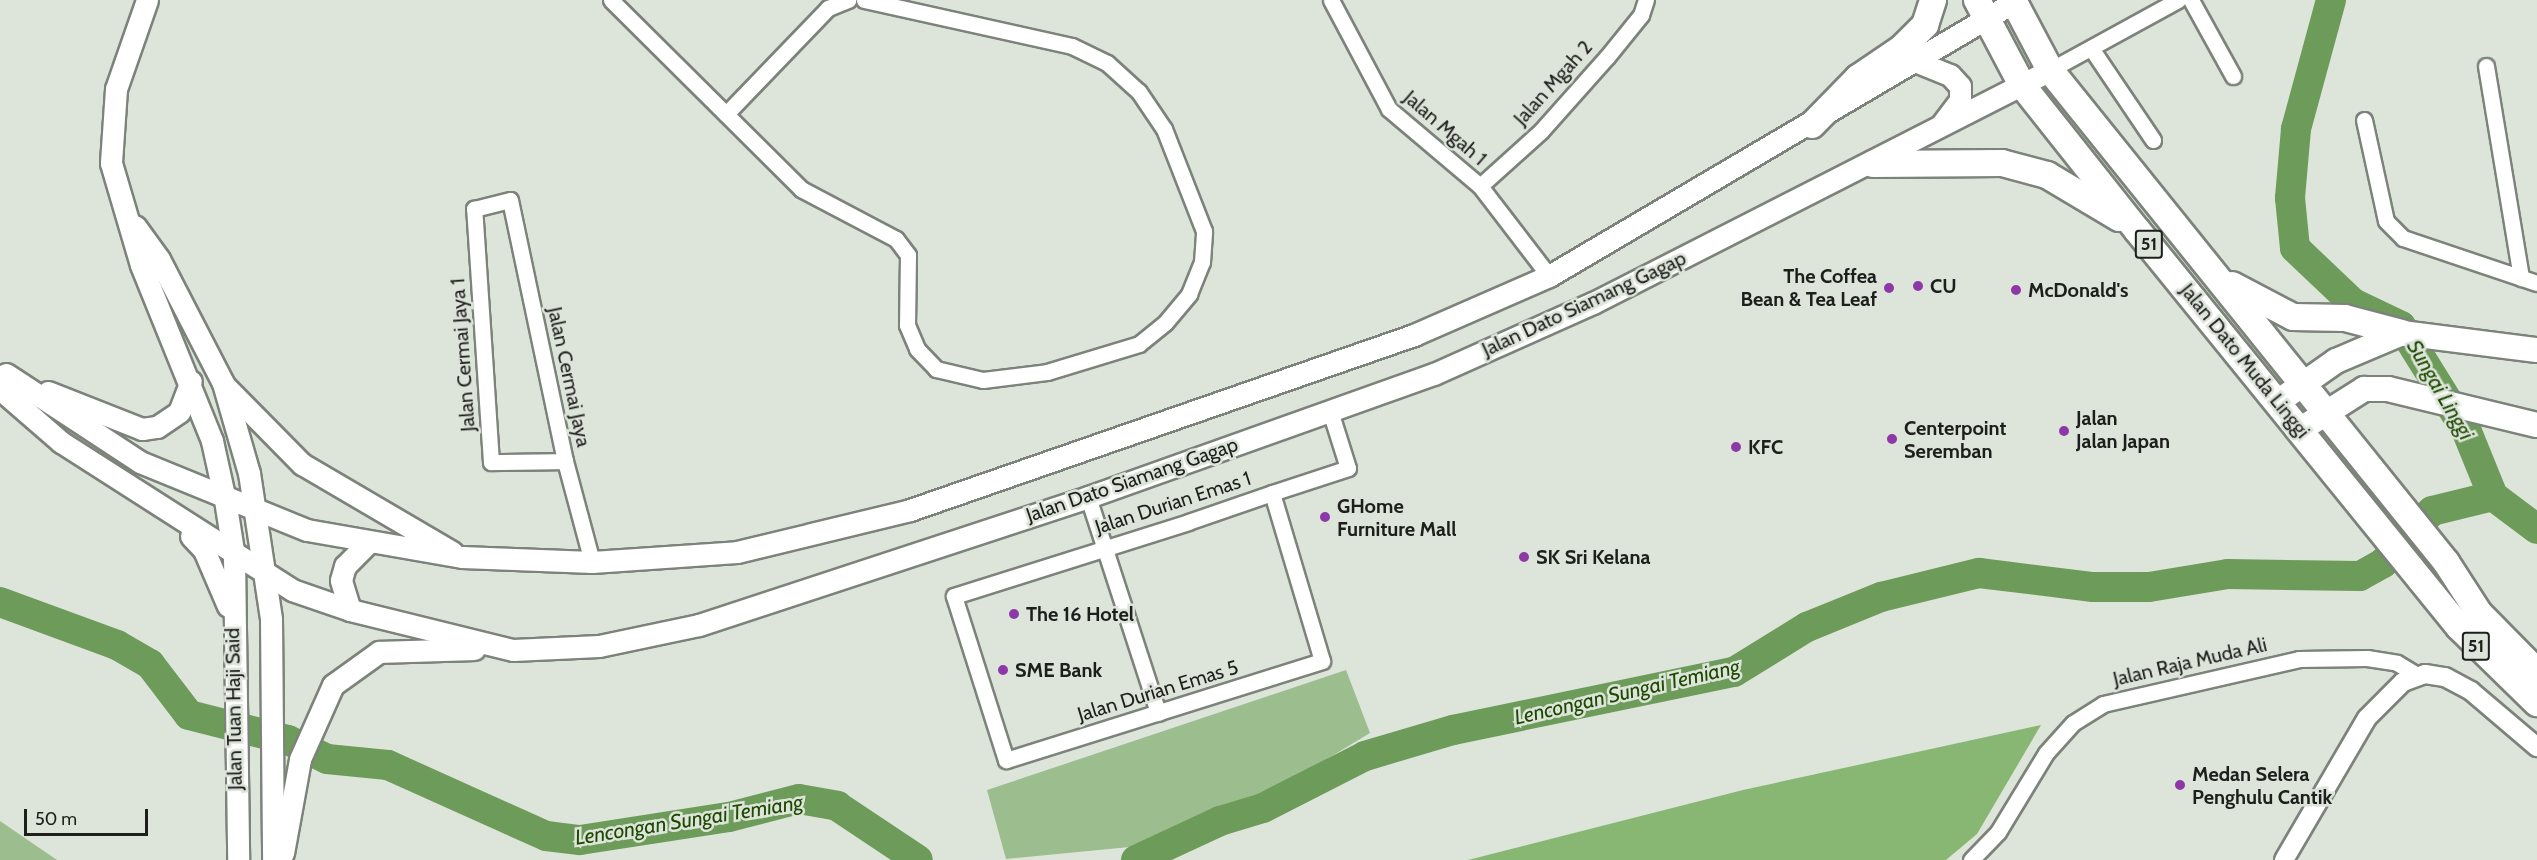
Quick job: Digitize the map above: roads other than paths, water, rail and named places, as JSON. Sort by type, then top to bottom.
[{"type":"highway","points":[[1812,125],[1858,78],[1910,40],[1925,25],[1933,0]]},
{"type":"highway","name":"Jalan Dato Muda Linggi","points":[[2013,1],[2050,70],[2446,562],[2479,613],[2537,672]]},
{"type":"highway","name":"Jalan Dato Muda Linggi","points":[[1981,9],[2022,85],[2137,230],[2279,401],[2489,661],[2537,703]]},
{"type":"highway","points":[[1873,164],[2002,163],[2047,175],[2137,230]]},
{"type":"highway","points":[[2209,265],[2246,296],[2293,317],[2344,318],[2402,333]]},
{"type":"main road","points":[[147,0],[129,41],[110,122],[111,163],[123,209],[240,506]]},
{"type":"main road","name":"Jalan Dato Siamang Gagap","points":[[2,379],[140,462],[240,506],[307,530],[368,543],[462,557],[592,562],[737,552],[910,510],[1347,361],[1549,276],[1812,125],[1915,61],[1981,9],[2013,1]]},
{"type":"main road","points":[[1915,61],[1950,75],[1960,86],[1960,100],[1936,130]]},
{"type":"main road","name":"Jalan Dato Siamang Gagap","points":[[177,521],[267,577],[350,610],[513,650],[599,646],[699,625],[1088,496],[1330,411],[1531,331],[1873,164],[2050,70]]},
{"type":"main road","points":[[123,209],[159,259],[223,383],[302,464],[462,557]]},
{"type":"main road","points":[[2279,401],[2302,382],[2402,333],[2537,350]]},
{"type":"main road","points":[[2,379],[142,429],[157,427],[179,412],[191,381]]},
{"type":"main road","points":[[2,379],[61,442],[177,521],[204,550],[233,621]]},
{"type":"main road","points":[[223,383],[240,506]]},
{"type":"main road","points":[[2301,429],[2324,410],[2364,389],[2388,389],[2511,423],[2537,425]]},
{"type":"main road","name":"Jalan Tuan Haji Said","points":[[238,860],[232,675],[234,557],[240,506]]},
{"type":"main road","name":"Jalan Tuan Haji Said","points":[[240,506],[267,577],[273,697],[273,860]]},
{"type":"main road","points":[[350,610],[341,580],[345,566],[368,543]]},
{"type":"main road","points":[[282,860],[300,759],[318,708],[333,685],[379,652],[513,650]]},
{"type":"street","points":[[611,0],[801,189],[896,239],[908,255],[907,325],[917,349],[936,369],[983,380],[1047,372],[1139,344],[1165,323],[1189,294],[1202,262],[1204,231],[1164,129],[1139,92],[1107,63],[1072,46],[864,0]]},
{"type":"street","points":[[726,114],[828,8],[848,0]]},
{"type":"street","name":"Jalan Mgah 2","points":[[1480,186],[1540,131],[1599,65],[1641,15],[1646,0]]},
{"type":"street","points":[[2191,0],[2233,76]]},
{"type":"street","name":"Jalan Mgah 1","points":[[1335,1],[1389,109],[1480,186],[1549,276]]},
{"type":"street","points":[[2050,70],[2170,2]]},
{"type":"street","points":[[2091,48],[2153,140]]},
{"type":"street","points":[[2486,66],[2521,278]]},
{"type":"street","points":[[2364,120],[2386,222],[2403,238],[2537,284]]},
{"type":"street","name":"Jalan Cermai Jaya 1","points":[[510,200],[474,209],[491,462],[565,461]]},
{"type":"street","name":"Jalan Cermai Jaya","points":[[510,200],[565,461],[592,562]]},
{"type":"street","name":"Jalan Durian Emas 1","points":[[1006,760],[954,596],[1348,468],[1330,411]]},
{"type":"street","name":"Jalan Durian Emas 5","points":[[1006,760],[1322,661],[1272,493]]},
{"type":"street","points":[[1088,496],[1158,713]]},
{"type":"street","name":"Jalan Raja Muda Ali","points":[[1971,860],[1998,832],[2046,753],[2073,723],[2103,704],[2299,659],[2367,658],[2397,663],[2419,676]]},
{"type":"street","points":[[2284,860],[2367,718],[2384,696],[2419,676],[2445,677],[2471,691],[2537,747]]},
{"type":"waterway","name":"Sungai Linggi","points":[[2331,0],[2296,129],[2290,198],[2295,248],[2353,303],[2401,326],[2467,432],[2493,496],[2537,529]]},
{"type":"waterway","name":"Lencongan Sungai Temiang","points":[[1136,860],[1220,821],[1263,808],[1365,756],[1453,730],[1734,672],[1807,627],[1881,597],[1979,573],[2093,587],[2149,587],[2228,574],[2360,576],[2383,563],[2432,511],[2493,496]]},
{"type":"waterway","name":"Lencongan Sungai Temiang","points":[[0,602],[117,645],[150,664],[189,715],[288,740],[327,759],[388,765],[546,836],[580,840],[729,817],[799,799],[837,806],[918,860]]},
{"type":"place","name":"CU","points":[[1918,286]]},
{"type":"place","name":"The Coffea Bean & Tea Leaf","points":[[1889,288]]},
{"type":"place","name":"McDonald's","points":[[2016,290]]},
{"type":"place","name":"Jalan Jalan Japan","points":[[2064,431]]},
{"type":"place","name":"Centerpoint Seremban","points":[[1892,439]]},
{"type":"place","name":"KFC","points":[[1736,447]]},
{"type":"place","name":"GHome Furniture Mall","points":[[1325,517]]},
{"type":"place","name":"SK Sri Kelana","points":[[1524,557]]},
{"type":"place","name":"The 16 Hotel","points":[[1014,614]]},
{"type":"place","name":"SME Bank","points":[[1003,670]]},
{"type":"place","name":"Medan Selera Penghulu Cantik","points":[[2180,785]]}]
